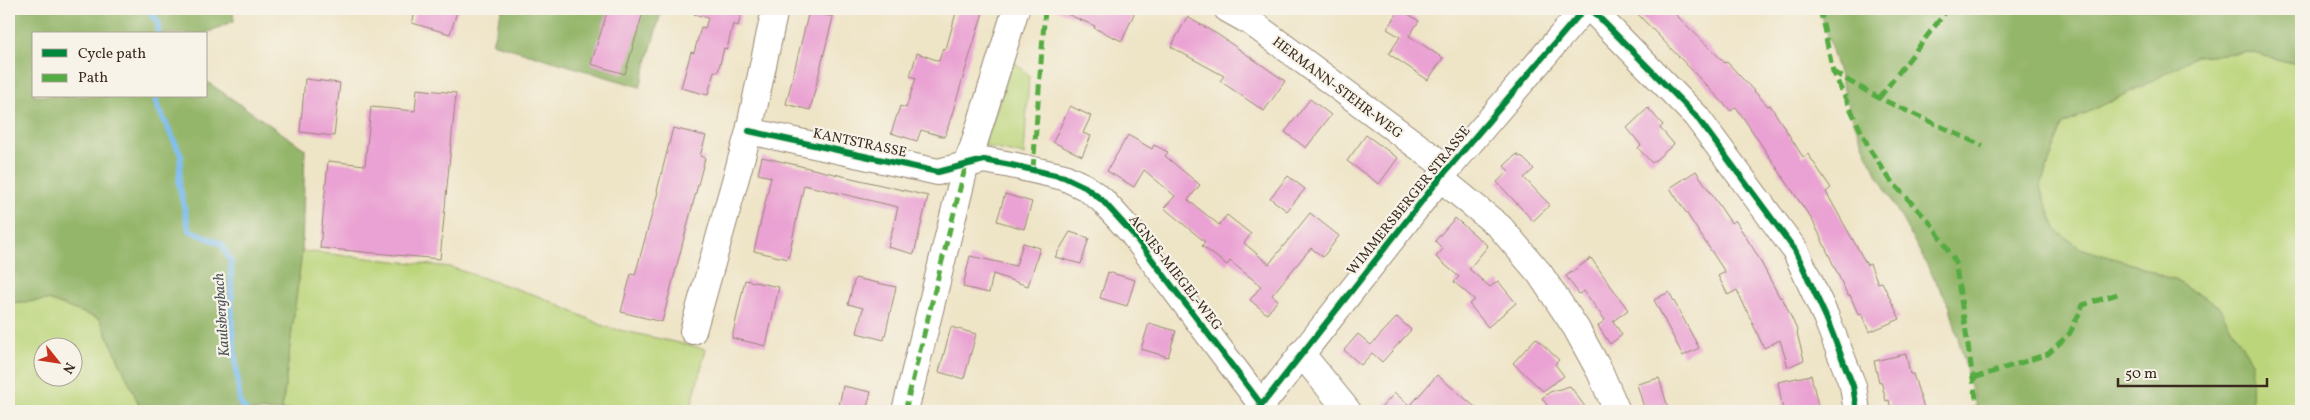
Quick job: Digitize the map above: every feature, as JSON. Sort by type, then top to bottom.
[{"type":"street","points":[[693,331],[749,131],[776,9]]},
{"type":"street","points":[[905,411],[966,164],[1016,9]]},
{"type":"street","name":"HERMANN-STEHR-WEG","points":[[1227,9],[1252,23],[1443,173],[1500,227],[1540,274],[1576,328],[1600,372],[1617,411]]},
{"type":"street","name":"WIMMERSBERGER STRASSE","points":[[1259,408],[1443,173],[1584,9]]},
{"type":"street","points":[[1591,9],[1696,116],[1795,250],[1830,326],[1853,386],[1857,411]]},
{"type":"street","name":"KANTSTRASSE","points":[[749,131],[938,172],[966,164]]},
{"type":"street","name":"AGNES-MIEGEL-WEG","points":[[966,164],[984,160],[1064,177],[1084,187],[1102,200],[1132,233],[1259,408]]},
{"type":"street","points":[[1302,353],[1348,411]]},
{"type":"green space","points":[[9,9],[233,9],[234,21],[208,32],[32,32],[32,98],[208,98],[208,82],[305,149],[302,251],[282,410],[288,411],[142,411],[100,319],[48,300],[9,303]]},
{"type":"green space","points":[[502,9],[662,9],[640,87],[492,43]]},
{"type":"green space","points":[[1820,9],[2301,9],[2301,65],[2249,52],[2196,56],[2152,81],[2062,125],[2040,188],[2057,231],[2080,248],[2135,265],[2176,281],[2218,306],[2252,362],[2251,407],[2249,411],[1977,411],[1950,307],[1870,161],[1851,114]]},
{"type":"green space","points":[[2249,52],[2301,65],[2301,411],[2249,411],[2251,407],[2218,306],[2176,281],[2135,265],[2080,248],[2057,231],[2040,188],[2062,125],[2152,81],[2196,56]]},
{"type":"green space","points":[[1013,61],[1029,75],[1024,155],[984,146]]},
{"type":"green space","points":[[302,251],[450,267],[541,297],[606,327],[706,349],[690,411],[282,410]]},
{"type":"green space","points":[[48,300],[100,319],[142,411],[9,411],[9,303]]},
{"type":"building","points":[[416,9],[458,9],[450,34],[412,23]]},
{"type":"building","points":[[608,9],[644,9],[625,74],[591,64]]},
{"type":"building","points":[[695,9],[742,9],[738,26],[733,24],[727,49],[724,48],[718,72],[714,71],[708,95],[681,88],[691,52],[694,53],[701,27],[705,28],[708,18],[694,14]]},
{"type":"building","points":[[957,9],[984,9],[945,137],[921,130],[917,141],[891,133],[900,106],[906,108],[916,78],[910,76],[917,53],[939,61],[943,48],[946,49]]},
{"type":"building","points":[[1055,9],[1136,9],[1122,41],[1094,28],[1095,26]]},
{"type":"building","points":[[1400,9],[1419,21],[1409,36],[1443,58],[1428,80],[1389,54],[1400,37],[1387,29]]},
{"type":"building","points":[[1633,9],[1670,9],[1725,63],[1727,62],[1768,106],[1770,105],[1803,157],[1808,154],[1831,188],[1826,192],[1867,265],[1870,264],[1878,283],[1882,282],[1900,319],[1869,332],[1861,313],[1858,314],[1850,295],[1848,296],[1814,223],[1736,107],[1731,111]]},
{"type":"building","points":[[809,11],[833,17],[810,110],[786,104]]},
{"type":"building","points":[[1187,17],[1217,34],[1285,81],[1264,111],[1220,81],[1224,76],[1171,47]]},
{"type":"building","points":[[305,79],[340,83],[334,136],[300,132]]},
{"type":"building","points":[[417,89],[456,93],[440,259],[320,248],[328,161],[365,165],[371,107],[415,111]]},
{"type":"building","points":[[1310,99],[1331,115],[1306,148],[1285,132]]},
{"type":"building","points":[[1070,106],[1091,116],[1083,133],[1091,136],[1082,156],[1053,142]]},
{"type":"building","points":[[1648,108],[1663,125],[1660,128],[1674,144],[1652,163],[1638,148],[1641,145],[1627,128]]},
{"type":"building","points":[[673,128],[706,136],[700,156],[705,158],[662,322],[621,312],[631,274],[635,275]]},
{"type":"building","points":[[1128,135],[1152,149],[1154,145],[1168,152],[1165,156],[1200,185],[1188,200],[1219,225],[1227,215],[1251,234],[1244,243],[1269,264],[1310,213],[1339,236],[1323,257],[1311,248],[1272,295],[1278,300],[1267,314],[1250,300],[1261,286],[1230,261],[1227,265],[1202,246],[1205,242],[1164,208],[1175,196],[1144,170],[1134,187],[1107,171]]},
{"type":"building","points":[[1366,135],[1398,158],[1379,184],[1347,161]]},
{"type":"building","points":[[1517,154],[1534,169],[1524,178],[1550,205],[1533,221],[1497,182],[1509,171],[1504,166]]},
{"type":"building","points":[[762,157],[928,196],[914,254],[888,247],[898,207],[804,185],[788,259],[754,251],[771,177],[758,174]]},
{"type":"building","points":[[1696,171],[1731,223],[1735,220],[1756,253],[1780,298],[1782,297],[1798,332],[1804,360],[1788,367],[1780,340],[1764,348],[1737,290],[1728,295],[1718,276],[1725,272],[1670,188]]},
{"type":"building","points":[[1288,176],[1305,189],[1287,211],[1270,198]]},
{"type":"building","points":[[1005,194],[1032,202],[1024,229],[997,221]]},
{"type":"building","points":[[1455,218],[1488,246],[1469,269],[1490,287],[1498,281],[1516,303],[1488,327],[1469,304],[1475,300],[1454,282],[1459,277],[1436,257],[1443,249],[1435,241]]},
{"type":"building","points":[[1070,232],[1089,238],[1081,264],[1055,257]]},
{"type":"building","points":[[1023,243],[1040,248],[1028,286],[993,274],[989,293],[963,287],[970,256],[1016,266]]},
{"type":"building","points":[[1591,258],[1628,310],[1613,321],[1622,335],[1610,344],[1598,326],[1605,320],[1584,291],[1579,294],[1566,276]]},
{"type":"building","points":[[1108,272],[1135,280],[1127,306],[1100,298]]},
{"type":"building","points":[[855,278],[896,287],[884,340],[857,333],[863,308],[848,304]]},
{"type":"building","points":[[745,280],[779,287],[766,346],[732,338]]},
{"type":"building","points":[[1669,292],[1699,348],[1683,356],[1654,300]]},
{"type":"building","points":[[1397,317],[1411,330],[1382,362],[1372,353],[1361,365],[1344,350],[1358,334],[1371,345]]},
{"type":"building","points":[[1149,323],[1176,331],[1168,357],[1141,349]]},
{"type":"building","points":[[951,327],[976,334],[964,379],[939,372]]},
{"type":"building","points":[[1536,338],[1559,360],[1555,364],[1564,376],[1543,391],[1513,363]]},
{"type":"building","points":[[1906,354],[1910,374],[1913,374],[1925,411],[1891,411],[1889,400],[1886,401],[1881,381],[1879,382],[1874,361]]},
{"type":"building","points":[[1437,375],[1480,411],[1378,411],[1395,393],[1410,406]]},
{"type":"building","points":[[1811,375],[1819,410],[1783,411],[1778,382]]},
{"type":"building","points":[[1659,378],[1669,411],[1645,411],[1637,384]]},
{"type":"building","points":[[843,386],[871,392],[866,411],[838,411]]},
{"type":"building","points":[[1570,386],[1588,411],[1551,411],[1542,398],[1550,392]]},
{"type":"waterway","name":"Kaulsbergbach","points":[[147,9],[158,22],[158,32]]},
{"type":"waterway","name":"Kaulsbergbach","points":[[156,98],[156,103],[181,155],[179,184],[189,230],[222,244],[231,263],[232,326],[240,403],[246,411]]},
{"type":"marked path","points":[[1033,169],[1045,9]]},
{"type":"marked path","points":[[1820,9],[1833,72],[1870,150],[1891,181],[1933,226],[1955,261],[1978,411]]},
{"type":"marked path","points":[[1879,98],[1948,9]]},
{"type":"marked path","points":[[1833,72],[1879,98],[1983,146]]},
{"type":"marked path","points":[[905,411],[966,164]]},
{"type":"marked path","points":[[1974,378],[2048,354],[2070,333],[2083,305],[2118,294]]},
{"type":"cycle path","points":[[1257,411],[1440,178],[1584,9]]},
{"type":"cycle path","points":[[1591,9],[1696,116],[1795,250],[1826,317],[1853,386],[1857,411]]},
{"type":"cycle path","points":[[749,131],[938,172],[984,160],[1064,177],[1085,187],[1102,200],[1132,233],[1261,404]]}]
